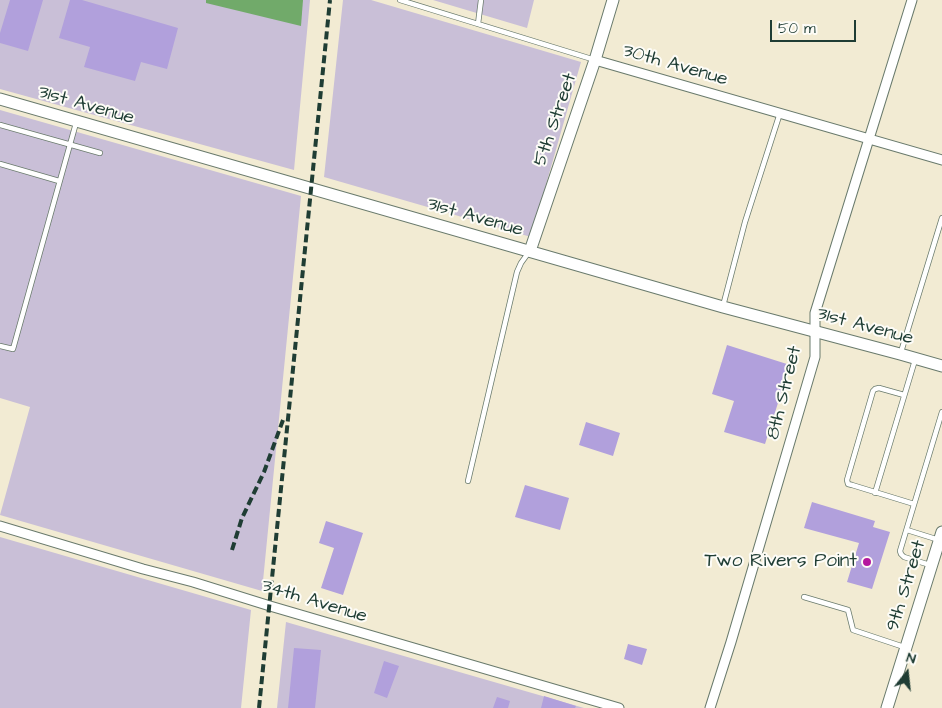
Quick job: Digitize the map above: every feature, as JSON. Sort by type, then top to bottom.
[{"type":"street","name":"5th Street","points":[[530,251],[595,60],[613,0]]},
{"type":"street","name":"8th Street","points":[[710,708],[815,357],[815,313],[912,0]]},
{"type":"street","name":"30th Avenue","points":[[595,60],[942,160]]},
{"type":"street","name":"31st Avenue","points":[[0,99],[723,307],[942,366]]},
{"type":"street","name":"34th Avenue","points":[[0,526],[619,708]]},
{"type":"street","name":"9th Street","points":[[887,708],[941,536]]},
{"type":"lane","name":"30th Avenue","points":[[400,0],[595,60]]},
{"type":"lane","points":[[478,24],[481,0]]},
{"type":"lane","points":[[723,307],[745,222],[780,113]]},
{"type":"lane","points":[[0,346],[13,350],[76,121]]},
{"type":"lane","points":[[0,125],[100,153]]},
{"type":"lane","points":[[0,164],[59,181]]},
{"type":"lane","points":[[900,354],[942,218]]},
{"type":"lane","points":[[468,481],[518,272],[521,262],[530,251]]},
{"type":"lane","points":[[875,493],[915,359]]},
{"type":"lane","points":[[904,395],[879,388],[873,391],[847,480],[848,484],[852,486],[914,504]]},
{"type":"lane","points":[[931,566],[904,557],[900,551],[942,412]]},
{"type":"lane","points":[[906,530],[941,536]]},
{"type":"lane","points":[[804,597],[848,610],[854,630],[906,648]]},
{"type":"shaded area","points":[[0,0],[310,0],[294,170],[0,89]]},
{"type":"shaded area","points":[[343,0],[371,0],[581,62],[531,237],[324,177]]},
{"type":"shaded area","points":[[433,0],[534,0],[527,28]]},
{"type":"shaded area","points":[[0,110],[301,196],[262,591],[0,515],[30,407],[0,398]]},
{"type":"shaded area","points":[[0,537],[251,610],[241,708],[0,708]]},
{"type":"shaded area","points":[[286,622],[584,708],[277,708]]},
{"type":"green space","points":[[206,0],[303,0],[301,26],[206,3]]},
{"type":"building","points":[[10,0],[43,0],[28,51],[0,43],[0,33]]},
{"type":"building","points":[[70,0],[82,0],[178,28],[167,69],[141,62],[135,81],[84,67],[90,47],[59,38]]},
{"type":"building","points":[[727,345],[790,365],[765,444],[724,432],[734,401],[712,394]]},
{"type":"building","points":[[586,422],[620,433],[613,456],[579,445]]},
{"type":"building","points":[[525,485],[569,498],[560,530],[515,517]]},
{"type":"building","name":"Two Rivers Point","points":[[812,502],[875,521],[873,527],[890,532],[872,589],[847,582],[859,543],[804,528]]},
{"type":"building","points":[[326,521],[363,533],[343,595],[321,588],[334,548],[319,543]]},
{"type":"building","points":[[628,644],[647,649],[642,665],[624,659]]},
{"type":"building","points":[[294,648],[321,650],[315,708],[288,708]]},
{"type":"building","points":[[384,661],[399,666],[387,698],[374,693]]},
{"type":"building","points":[[544,696],[576,706],[575,708],[541,708]]},
{"type":"building","points":[[497,697],[510,701],[508,708],[493,708]]},
{"type":"railway","points":[[259,708],[330,0]]},
{"type":"railway","points":[[232,550],[242,518],[264,472],[283,420]]},
{"type":"place","name":"Two Rivers Point","points":[[867,562]]}]
